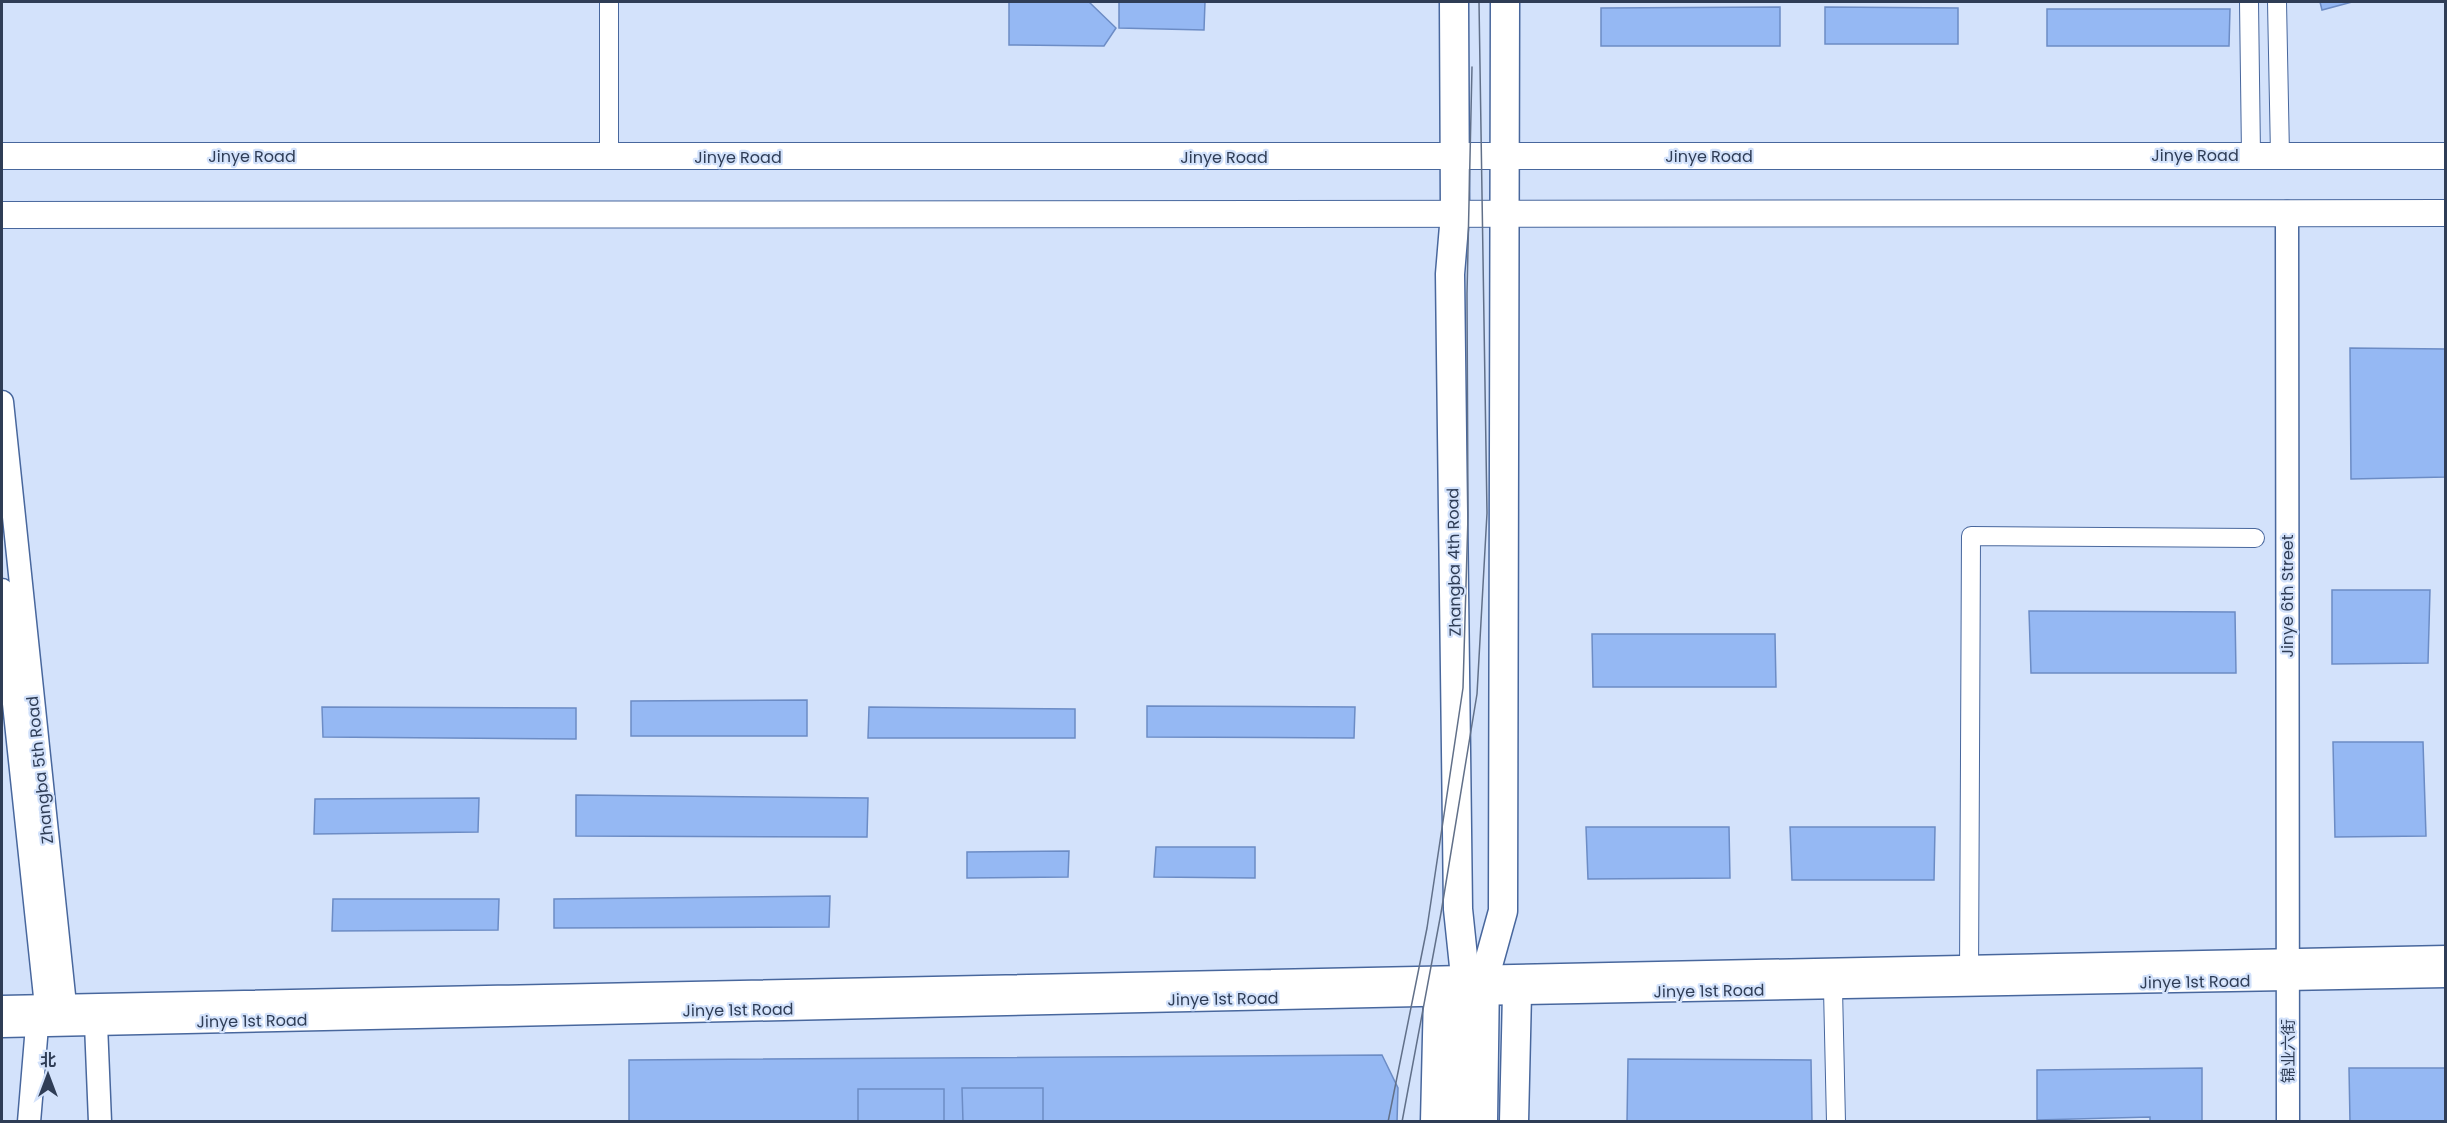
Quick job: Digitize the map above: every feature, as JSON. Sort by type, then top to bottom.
[{"type":"main road","name":"Zhangba 4th Road","points":[[1454,2],[1455,214],[1450,274],[1458,909],[1483,1122]]},
{"type":"main road","points":[[1504,155],[1505,2]]},
{"type":"main road","name":"Zhangba 4th Road","points":[[1462,1122],[1468,987],[1503,911],[1504,155]]},
{"type":"main road","name":"Jinye Road","points":[[2,156],[2445,156]]},
{"type":"main road","points":[[2,215],[2445,213]]},
{"type":"main road","points":[[1435,1122],[1468,987]]},
{"type":"main road","points":[[1514,1122],[1517,993]]},
{"type":"street","points":[[609,2],[609,156]]},
{"type":"street","points":[[2249,2],[2251,155]]},
{"type":"street","points":[[2277,2],[2280,155]]},
{"type":"street","name":"Jinye 6th Street","points":[[2287,212],[2288,970]]},
{"type":"street","name":"Zhangba 5th Road","points":[[2,402],[50,1012],[29,1122]]},
{"type":"street","points":[[1969,976],[1971,536],[2255,538]]},
{"type":"street","name":"Zhangba 5th Road","points":[[2,590],[50,1012]]},
{"type":"street","name":"Jinye 1st Road","points":[[2288,970],[2445,957]]},
{"type":"street","name":"Jinye 1st Road","points":[[2,1026],[50,1012],[2288,970],[2445,976]]},
{"type":"street","name":"锦业六街","points":[[2288,970],[2288,1122]]},
{"type":"street","name":"Jinye 1st Road","points":[[2,1006],[50,1012],[96,1024],[1468,987],[1517,993],[1833,989],[1969,976]]},
{"type":"street","points":[[1833,989],[1836,1122]]},
{"type":"street","points":[[50,1012],[96,1024],[100,1122]]},
{"type":"building","points":[[1009,2],[1089,2],[1116,28],[1104,46],[1009,45]]},
{"type":"building","points":[[1119,2],[1205,2],[1204,30],[1119,28]]},
{"type":"building","points":[[2320,2],[2352,2],[2322,10]]},
{"type":"building","points":[[1780,7],[1780,46],[1601,46],[1601,8]]},
{"type":"building","points":[[1825,7],[1958,8],[1958,44],[1825,44]]},
{"type":"building","points":[[2047,9],[2230,9],[2229,46],[2047,46]]},
{"type":"building","points":[[2350,348],[2446,349],[2446,477],[2351,479]]},
{"type":"building","points":[[2332,590],[2430,590],[2428,663],[2332,664]]},
{"type":"building","points":[[2029,611],[2235,612],[2236,673],[2031,673]]},
{"type":"building","points":[[1592,634],[1775,634],[1776,687],[1593,687]]},
{"type":"building","points":[[807,700],[807,736],[631,736],[631,701]]},
{"type":"building","points":[[1147,706],[1355,707],[1354,738],[1147,737]]},
{"type":"building","points":[[322,707],[576,708],[576,739],[323,737]]},
{"type":"building","points":[[869,707],[1075,709],[1075,738],[868,738]]},
{"type":"building","points":[[2333,742],[2423,742],[2426,836],[2335,837]]},
{"type":"building","points":[[576,795],[868,798],[867,837],[576,836]]},
{"type":"building","points":[[479,798],[478,832],[314,834],[315,799]]},
{"type":"building","points":[[1586,827],[1729,827],[1730,878],[1588,879]]},
{"type":"building","points":[[1790,827],[1935,827],[1934,880],[1792,880]]},
{"type":"building","points":[[1156,847],[1255,847],[1255,878],[1154,877]]},
{"type":"building","points":[[1069,851],[1068,877],[967,878],[967,852]]},
{"type":"building","points":[[830,896],[829,927],[554,928],[554,899]]},
{"type":"building","points":[[333,899],[499,899],[498,930],[332,931]]},
{"type":"building","points":[[1382,1055],[1398,1088],[1397,1122],[629,1122],[629,1060]]},
{"type":"building","points":[[1628,1059],[1811,1060],[1812,1122],[1627,1122]]},
{"type":"building","points":[[2202,1068],[2202,1122],[2150,1122],[2150,1117],[2037,1120],[2037,1070]]},
{"type":"building","points":[[2349,1068],[2446,1068],[2446,1122],[2350,1122]]},
{"type":"building","points":[[962,1088],[1043,1088],[1043,1122],[963,1122]]},
{"type":"building","points":[[858,1089],[944,1089],[944,1122],[858,1122]]},
{"type":"tram line","points":[[1402,1122],[1441,913],[1477,694],[1487,513],[1479,2]]},
{"type":"tram line","points":[[1388,1122],[1427,928],[1463,688],[1468,516],[1467,294],[1472,67]]}]
